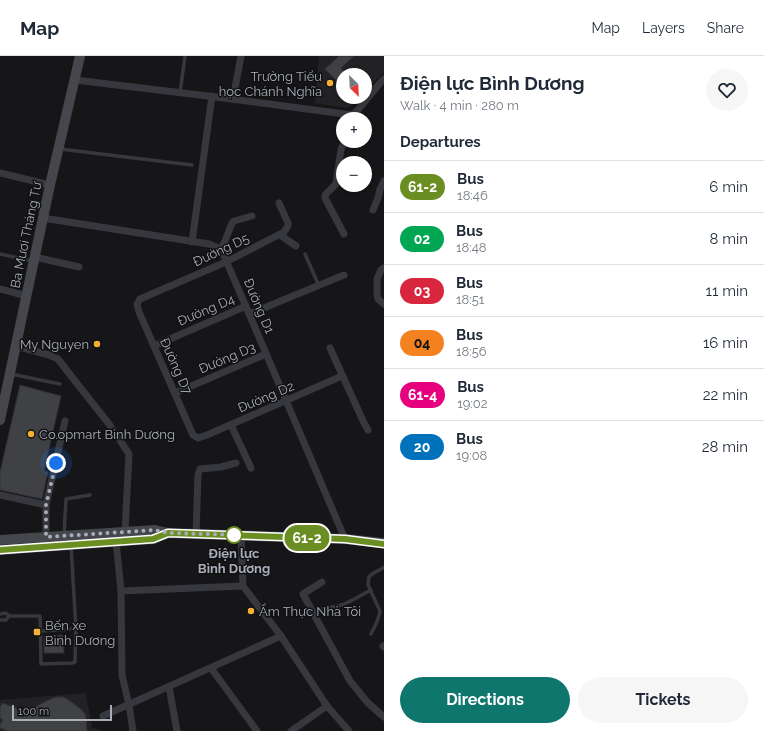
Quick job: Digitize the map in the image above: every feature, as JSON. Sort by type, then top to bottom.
[{"type":"main road","name":"Ba Mươi Tháng Tư","points":[[0,420],[50,185],[80,56]]},
{"type":"main road","points":[[0,540],[155,530],[168,533],[345,539],[384,544]]},
{"type":"main road","points":[[0,550],[153,539],[168,533]]},
{"type":"street","points":[[233,99],[241,56]]},
{"type":"street","points":[[74,80],[212,96],[352,115],[384,79]]},
{"type":"street","points":[[192,242],[212,96]]},
{"type":"street","points":[[342,148],[336,184],[325,196],[325,200],[344,234]]},
{"type":"street","points":[[0,173],[50,185]]},
{"type":"street","points":[[373,210],[384,180]]},
{"type":"street","points":[[279,203],[288,222],[287,229],[280,234],[296,246]]},
{"type":"street","points":[[43,218],[209,244],[221,249],[232,223],[234,221],[252,216]]},
{"type":"street","name":"Đường D5","points":[[138,301],[226,262],[280,234]]},
{"type":"street","name":"Đường D1","points":[[221,249],[345,539]]},
{"type":"street","points":[[34,259],[79,267]]},
{"type":"street","points":[[384,268],[381,270],[377,279],[378,299],[384,304]]},
{"type":"street","points":[[249,314],[344,275]]},
{"type":"street","points":[[0,289],[27,296]]},
{"type":"street","name":"Đường D7","points":[[138,301],[136,304],[139,312],[193,435],[198,438]]},
{"type":"street","name":"Đường D4","points":[[154,346],[246,306]]},
{"type":"street","points":[[16,346],[49,355],[58,360],[109,424],[129,454],[125,532]]},
{"type":"street","points":[[330,348],[368,430]]},
{"type":"street","name":"Đường D3","points":[[175,393],[266,354]]},
{"type":"street","name":"Đường D2","points":[[198,438],[286,402],[342,376]]},
{"type":"street","points":[[46,537],[46,505],[65,421]]},
{"type":"street","points":[[231,424],[251,468]]},
{"type":"street","points":[[196,534],[198,475],[200,469],[221,467],[236,463]]},
{"type":"street","points":[[0,495],[46,505]]},
{"type":"street","points":[[242,535],[243,586],[281,636],[327,706],[349,731]]},
{"type":"street","points":[[116,541],[121,591],[122,676],[133,731]]},
{"type":"street","points":[[322,582],[303,594],[350,681],[368,703],[384,717]]},
{"type":"street","points":[[121,591],[243,586]]},
{"type":"street","points":[[103,716],[281,636]]},
{"type":"street","points":[[211,668],[257,731]]},
{"type":"street","points":[[169,687],[178,731]]},
{"type":"street","points":[[291,731],[327,706]]},
{"type":"lane","points":[[180,93],[185,56]]},
{"type":"lane","points":[[59,149],[192,165]]},
{"type":"lane","points":[[0,254],[34,259]]},
{"type":"lane","points":[[305,254],[319,286]]},
{"type":"lane","points":[[10,373],[60,384]]},
{"type":"lane","points":[[64,536],[66,499],[90,495]]},
{"type":"lane","points":[[0,614],[6,613],[9,616],[40,616],[41,664],[74,662],[76,629],[71,545]]},
{"type":"lane","points":[[371,634],[380,611],[368,585],[369,577],[372,573],[381,570],[384,567]]},
{"type":"lane","points":[[314,615],[319,610],[338,606],[371,590]]},
{"type":"lane","points":[[0,620],[6,620],[9,616]]},
{"type":"lane","points":[[40,631],[76,629]]},
{"type":"shaded area","name":"Trường Tiểu học Chánh Nghĩa","points":[[319,56],[384,56],[384,72],[372,84],[372,68],[336,68],[336,104],[353,104],[351,106],[347,108],[315,103]]},
{"type":"shaded area","points":[[86,693],[92,728],[101,731],[0,731],[0,700]]},
{"type":"building","points":[[339,56],[354,56],[341,68],[336,68],[336,80],[325,69]]},
{"type":"building","name":"Co.opmart Bình Dương","points":[[20,385],[61,396],[44,471],[48,472],[42,499],[0,490],[0,472]]},
{"type":"building","points":[[63,635],[64,653],[44,653],[44,636]]},
{"type":"building","points":[[56,697],[63,697],[69,700],[82,710],[86,718],[87,731],[8,731],[0,728],[0,724],[3,720],[0,718],[0,708],[2,703],[30,713],[37,706]]},
{"type":"bus line","name":"61-2","points":[[0,550],[153,539],[168,533],[345,539],[384,544]]},
{"type":"place","name":"Trường Tiểu học Chánh Nghĩa","points":[[330,83]]},
{"type":"place","name":"My Nguyen","points":[[97,344]]},
{"type":"place","name":"Co.opmart Bình Dương","points":[[31,434]]},
{"type":"place","name":"Điện lực Bình Dương","points":[[234,535]]},
{"type":"place","name":"Ẩm Thực Nhà Tôi","points":[[251,611]]},
{"type":"place","name":"Bến xe Bình Dương","points":[[37,632]]},
{"type":"route","points":[[56,463],[46,505],[46,537],[155,530],[168,533],[242,535],[234,535]]}]
